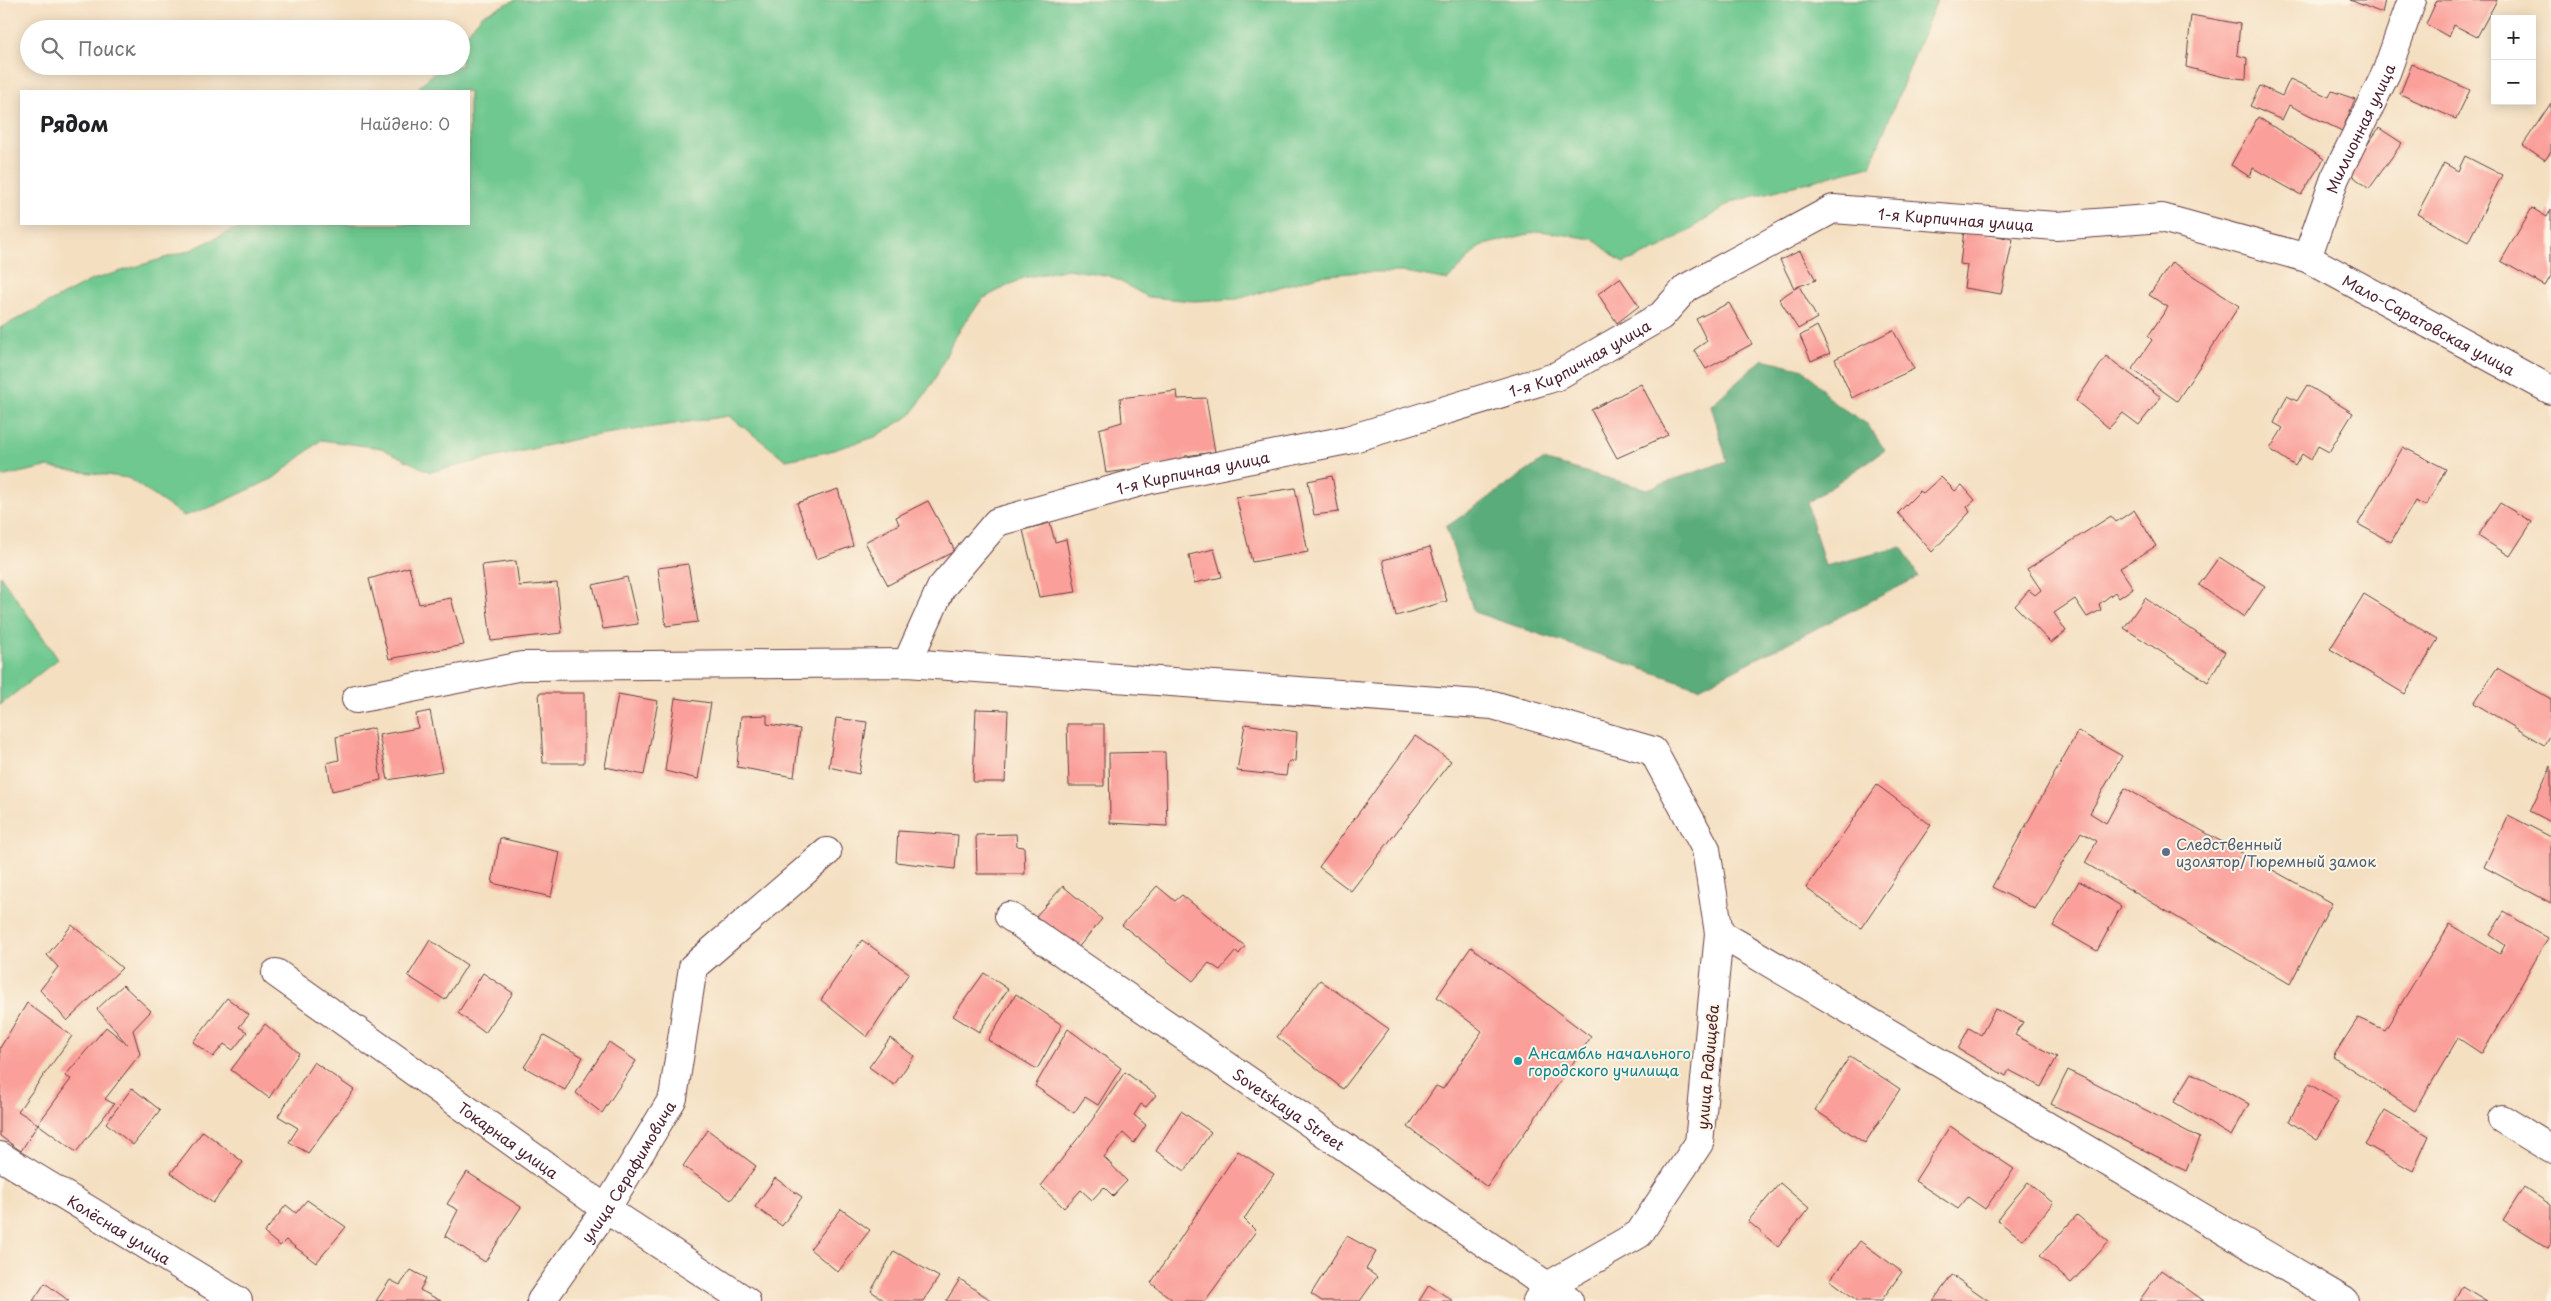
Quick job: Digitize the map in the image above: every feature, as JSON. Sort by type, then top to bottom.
[{"type":"street","name":"Миллионная улица","points":[[2307,258],[2335,178],[2386,73],[2412,0]]},
{"type":"street","name":"1-я Кирпичная улица","points":[[907,663],[941,588],[996,522],[1151,479],[1347,440],[1555,377],[1661,316],[1686,288],[1833,209],[2056,226],[2162,218],[2307,258]]},
{"type":"street","name":"Мало-Саратовская улица","points":[[2307,258],[2551,390]]},
{"type":"street","name":"улица Радищева","points":[[356,699],[522,666],[907,663],[1493,705],[1653,751],[1706,849],[1719,933],[1699,1143],[1639,1234],[1551,1296]]},
{"type":"street","name":"улица Серафимовича","points":[[541,1301],[606,1209],[672,1098],[693,967],[827,852]]},
{"type":"street","name":"Sovetskaya Street","points":[[1009,916],[1551,1296]]},
{"type":"street","points":[[1719,933],[2344,1301]]},
{"type":"street","name":"Токарная улица","points":[[276,973],[606,1209],[746,1301]]},
{"type":"street","points":[[2502,1119],[2551,1149]]},
{"type":"street","name":"Колёсная улица","points":[[0,1156],[238,1301]]},
{"type":"green space","points":[[515,0],[1937,0],[1870,166],[1732,202],[1661,248],[1623,263],[1593,239],[1540,231],[1480,246],[1448,280],[1405,272],[1360,272],[1319,276],[1237,299],[1194,301],[1148,297],[1110,276],[1068,269],[1023,278],[982,299],[954,338],[935,379],[911,415],[875,437],[827,452],[786,460],[729,416],[585,437],[430,472],[381,448],[321,440],[274,478],[216,505],[184,516],[128,478],[46,467],[0,477],[0,328],[92,280],[191,250],[243,225],[470,225],[470,90],[416,90],[431,75],[470,75],[470,30],[482,15]]},
{"type":"green space","points":[[1763,359],[1804,369],[1834,403],[1867,424],[1885,450],[1807,503],[1825,566],[1902,547],[1918,577],[1699,688],[1474,612],[1446,527],[1543,460],[1647,489],[1727,461],[1711,405]]},
{"type":"green space","points":[[0,575],[58,659],[0,705]]},
{"type":"building","points":[[2350,0],[2385,0],[2382,13]]},
{"type":"building","points":[[2437,0],[2497,0],[2477,37],[2454,25],[2449,37],[2426,24]]},
{"type":"building","points":[[2191,15],[2240,24],[2237,55],[2247,58],[2246,79],[2224,77],[2186,67]]},
{"type":"building","points":[[2412,64],[2470,90],[2456,119],[2400,94]]},
{"type":"building","points":[[2290,79],[2329,97],[2332,91],[2355,99],[2342,131],[2289,105],[2282,120],[2250,106],[2260,86],[2282,96]]},
{"type":"building","points":[[2551,103],[2551,152],[2545,160],[2523,145]]},
{"type":"building","points":[[2258,117],[2324,159],[2301,195],[2253,168],[2250,177],[2231,165]]},
{"type":"building","points":[[2379,128],[2402,143],[2369,189],[2348,172]]},
{"type":"building","points":[[2465,156],[2502,175],[2468,242],[2417,214],[2444,163],[2458,171]]},
{"type":"building","points":[[2532,208],[2547,217],[2551,209],[2551,276],[2545,286],[2501,261]]},
{"type":"building","points":[[1964,230],[2013,239],[2001,294],[1964,288],[1967,265],[1960,264]]},
{"type":"building","points":[[1800,251],[1816,280],[1794,288],[1780,260]]},
{"type":"building","points":[[2172,262],[2239,306],[2177,401],[2132,369],[2152,340],[2148,336],[2168,307],[2149,295]]},
{"type":"building","points":[[1620,278],[1639,306],[1617,323],[1598,294]]},
{"type":"building","points":[[1799,286],[1817,318],[1798,329],[1779,299]]},
{"type":"building","points":[[1729,303],[1752,344],[1706,369],[1694,350],[1707,341],[1696,319]]},
{"type":"building","points":[[1817,326],[1830,353],[1811,361],[1800,336]]},
{"type":"building","points":[[1893,330],[1914,369],[1852,398],[1835,359]]},
{"type":"building","points":[[2106,356],[2161,397],[2139,425],[2123,413],[2109,428],[2076,401]]},
{"type":"building","points":[[1641,384],[1668,435],[1617,458],[1591,410]]},
{"type":"building","points":[[2307,385],[2353,413],[2329,452],[2318,446],[2311,460],[2302,454],[2295,466],[2270,449],[2283,428],[2274,423],[2287,396],[2297,401]]},
{"type":"building","points":[[1177,391],[1178,399],[1206,398],[1215,452],[1185,456],[1186,462],[1106,473],[1099,429],[1122,422],[1120,398]]},
{"type":"building","points":[[2403,447],[2446,469],[2426,506],[2415,501],[2391,542],[2358,524]]},
{"type":"building","points":[[1332,476],[1339,512],[1314,515],[1308,481]]},
{"type":"building","points":[[1941,477],[1955,491],[1962,485],[1975,500],[1967,507],[1970,512],[1932,552],[1898,513],[1920,491],[1923,493]]},
{"type":"building","points":[[1295,488],[1308,552],[1252,562],[1236,497]]},
{"type":"building","points":[[838,489],[853,546],[816,559],[797,503]]},
{"type":"building","points":[[928,501],[955,551],[888,585],[865,542],[899,524],[896,517]]},
{"type":"building","points":[[2500,503],[2532,522],[2510,556],[2478,536]]},
{"type":"building","points":[[2134,510],[2156,546],[2120,568],[2133,588],[2119,598],[2115,592],[2099,604],[2101,610],[2087,617],[2075,599],[2054,613],[2066,631],[2051,643],[2015,606],[2029,590],[2035,595],[2041,590],[2027,569],[2111,516],[2116,522]]},
{"type":"building","points":[[1050,523],[1055,542],[1066,539],[1076,592],[1039,597],[1023,530]]},
{"type":"building","points":[[1430,547],[1447,601],[1396,616],[1383,560]]},
{"type":"building","points":[[1214,549],[1222,577],[1194,583],[1189,555]]},
{"type":"building","points":[[2219,557],[2265,586],[2244,617],[2199,585]]},
{"type":"building","points":[[516,561],[519,586],[557,583],[562,633],[491,641],[482,565]]},
{"type":"building","points":[[688,564],[698,622],[666,626],[658,568]]},
{"type":"building","points":[[409,567],[419,604],[451,598],[464,645],[389,659],[369,579]]},
{"type":"building","points":[[627,577],[638,624],[603,629],[593,585]]},
{"type":"building","points":[[2364,594],[2438,639],[2405,694],[2330,649]]},
{"type":"building","points":[[2145,598],[2225,652],[2208,682],[2124,628]]},
{"type":"building","points":[[2497,668],[2551,699],[2551,732],[2544,745],[2474,703]]},
{"type":"building","points":[[539,693],[584,693],[584,763],[543,763]]},
{"type":"building","points":[[618,694],[658,701],[644,775],[605,767]]},
{"type":"building","points":[[675,698],[711,703],[698,779],[665,771]]},
{"type":"building","points":[[976,709],[1008,710],[1005,782],[973,782]]},
{"type":"building","points":[[430,711],[442,771],[388,780],[379,735],[418,728],[416,714]]},
{"type":"building","points":[[767,715],[767,724],[800,729],[794,777],[737,767],[741,716]]},
{"type":"building","points":[[836,718],[867,722],[859,774],[829,767]]},
{"type":"building","points":[[1067,724],[1104,724],[1104,786],[1069,786]]},
{"type":"building","points":[[1245,724],[1297,732],[1295,761],[1288,762],[1286,776],[1237,771]]},
{"type":"building","points":[[374,728],[381,780],[332,791],[327,763],[339,760],[336,737]]},
{"type":"building","name":"Следственный изолятор/Тюремный замок","points":[[2078,731],[2122,756],[2090,813],[2106,823],[2125,788],[2332,903],[2290,984],[2085,863],[2097,841],[2081,832],[2035,909],[1992,887]]},
{"type":"building","points":[[1415,736],[1451,761],[1351,891],[1319,867]]},
{"type":"building","points":[[1165,752],[1167,826],[1110,823],[1109,753]]},
{"type":"building","points":[[2551,766],[2551,822],[2530,811]]},
{"type":"building","points":[[1877,785],[1931,825],[1861,928],[1806,888]]},
{"type":"building","points":[[2508,815],[2551,837],[2551,903],[2484,867]]},
{"type":"building","points":[[898,831],[958,835],[955,869],[896,862]]},
{"type":"building","points":[[1016,834],[1017,846],[1024,847],[1025,874],[977,874],[976,835]]},
{"type":"building","points":[[500,838],[560,852],[551,897],[492,883]]},
{"type":"building","points":[[2079,881],[2121,906],[2097,951],[2053,926]]},
{"type":"building","points":[[1063,886],[1102,919],[1076,950],[1036,916]]},
{"type":"building","points":[[1157,886],[1175,901],[1182,895],[1245,946],[1239,954],[1236,951],[1220,970],[1209,963],[1193,981],[1122,925]]},
{"type":"building","points":[[2504,912],[2548,938],[2482,1054],[2458,1038],[2415,1111],[2333,1057],[2358,1018],[2385,1030],[2450,924],[2500,954],[2505,945],[2490,935]]},
{"type":"building","points":[[72,925],[122,968],[67,1021],[40,990],[58,967],[47,955]]},
{"type":"building","points":[[430,940],[467,965],[445,1000],[408,976]]},
{"type":"building","points":[[862,940],[909,973],[867,1037],[821,1000]]},
{"type":"building","name":"Ансамбль начального городского училища","points":[[1471,947],[1591,1037],[1487,1187],[1408,1127],[1436,1086],[1443,1089],[1482,1031],[1437,997]]},
{"type":"building","points":[[483,973],[513,993],[485,1033],[458,1013]]},
{"type":"building","points":[[984,973],[1008,989],[979,1032],[953,1016]]},
{"type":"building","points":[[1320,980],[1389,1029],[1343,1089],[1277,1037]]},
{"type":"building","points":[[123,985],[151,1011],[133,1030],[140,1054],[105,1099],[114,1104],[76,1152],[38,1124],[71,1079],[65,1076],[106,1027],[127,1044],[97,1009]]},
{"type":"building","points":[[1016,994],[1062,1025],[1037,1069],[988,1040]]},
{"type":"building","points":[[227,998],[249,1015],[239,1027],[247,1032],[233,1050],[224,1044],[213,1057],[193,1042]]},
{"type":"building","points":[[27,1003],[72,1036],[18,1111],[38,1124],[21,1151],[0,1136],[0,1048]]},
{"type":"building","points":[[1995,1009],[2023,1022],[2015,1035],[2057,1057],[2041,1087],[2009,1070],[2006,1076],[1958,1049],[1969,1028],[1981,1035]]},
{"type":"building","points":[[265,1024],[299,1053],[269,1098],[231,1070]]},
{"type":"building","points":[[1068,1029],[1121,1068],[1098,1105],[1085,1097],[1074,1113],[1035,1086]]},
{"type":"building","points":[[544,1035],[583,1057],[565,1090],[524,1067]]},
{"type":"building","points":[[890,1038],[914,1056],[894,1085],[869,1067]]},
{"type":"building","points":[[609,1042],[636,1061],[602,1113],[576,1093]]},
{"type":"building","points":[[1850,1056],[1900,1089],[1865,1143],[1815,1110]]},
{"type":"building","points":[[314,1062],[354,1090],[308,1153],[289,1142],[298,1128],[278,1116]]},
{"type":"building","points":[[2068,1070],[2200,1138],[2186,1171],[2051,1104]]},
{"type":"building","points":[[1125,1072],[1156,1095],[1146,1107],[1141,1104],[1134,1115],[1146,1125],[1134,1143],[1123,1133],[1104,1157],[1127,1181],[1113,1196],[1104,1187],[1092,1200],[1081,1190],[1064,1208],[1041,1186],[1092,1120]]},
{"type":"building","points":[[2192,1073],[2249,1104],[2231,1136],[2174,1102]]},
{"type":"building","points":[[2309,1084],[2338,1101],[2317,1140],[2289,1121]]},
{"type":"building","points":[[132,1088],[160,1110],[133,1145],[106,1123]]},
{"type":"building","points":[[2385,1110],[2429,1136],[2413,1171],[2365,1144]]},
{"type":"building","points":[[1181,1111],[1211,1132],[1185,1171],[1156,1151]]},
{"type":"building","points":[[1950,1126],[2014,1169],[1985,1209],[1968,1197],[1958,1209],[1915,1181]]},
{"type":"building","points":[[708,1130],[756,1166],[731,1200],[683,1166]]},
{"type":"building","points":[[203,1131],[243,1162],[213,1203],[171,1173]]},
{"type":"building","points":[[1238,1151],[1274,1174],[1244,1219],[1256,1231],[1205,1301],[1174,1301],[1151,1283]]},
{"type":"building","points":[[467,1172],[521,1207],[485,1262],[445,1236],[458,1210],[447,1204]]},
{"type":"building","points":[[775,1178],[802,1197],[782,1226],[755,1207]]},
{"type":"building","points":[[2028,1182],[2053,1203],[2023,1240],[1997,1220]]},
{"type":"building","points":[[1780,1183],[1809,1208],[1778,1247],[1748,1221]]},
{"type":"building","points":[[2524,1187],[2551,1205],[2551,1243],[2548,1248],[2503,1220]]},
{"type":"building","points":[[307,1200],[346,1227],[316,1263],[286,1240],[280,1246],[264,1233],[286,1205],[296,1213]]},
{"type":"building","points":[[841,1209],[870,1230],[838,1272],[810,1249]]},
{"type":"building","points":[[2077,1215],[2109,1242],[2071,1283],[2040,1256]]},
{"type":"building","points":[[1347,1236],[1376,1252],[1366,1269],[1377,1277],[1360,1301],[1322,1301],[1311,1294]]},
{"type":"building","points":[[1860,1241],[1902,1272],[1881,1301],[1858,1301],[1830,1280]]},
{"type":"building","points":[[894,1251],[939,1277],[923,1301],[885,1301],[871,1291]]},
{"type":"building","points":[[411,1270],[426,1278],[420,1290],[441,1301],[376,1301],[390,1280],[400,1285]]},
{"type":"building","points":[[2161,1270],[2204,1301],[2139,1301]]},
{"type":"building","points":[[1952,1275],[1989,1301],[1933,1301]]},
{"type":"building","points":[[960,1279],[992,1301],[946,1301]]},
{"type":"building","points":[[45,1283],[69,1301],[33,1301]]},
{"type":"building","points":[[1429,1285],[1453,1301],[1419,1301]]},
{"type":"building","points":[[2462,1286],[2487,1301],[2454,1301]]},
{"type":"place","name":"Следственный изолятор/Тюремный замок","points":[[2166,852]]},
{"type":"place","name":"Ансамбль начального городского училища","points":[[1518,1061]]}]
